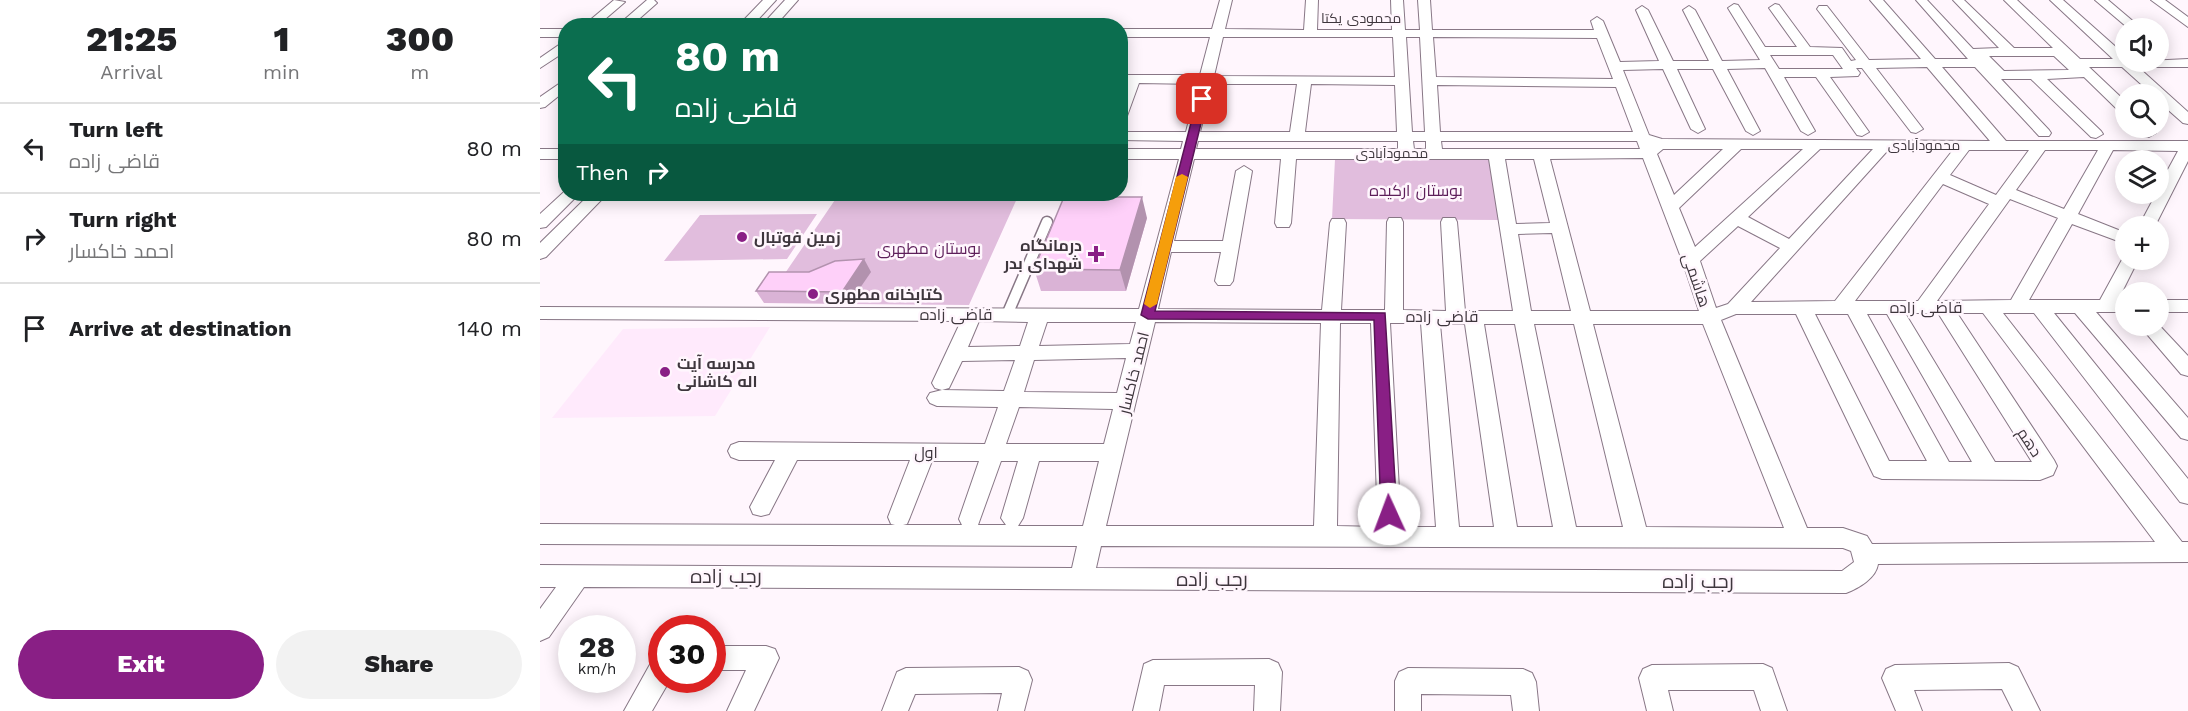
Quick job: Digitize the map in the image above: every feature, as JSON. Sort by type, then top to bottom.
[{"type":"street","points":[[752,18],[770,0]]},
{"type":"street","points":[[775,18],[792,0]]},
{"type":"street","name":"احمد خاکسار","points":[[1081,578],[1226,0]]},
{"type":"street","points":[[1310,33],[1312,0]]},
{"type":"street","points":[[1397,0],[1406,153]]},
{"type":"street","points":[[1424,0],[1435,153]]},
{"type":"street","points":[[1876,0],[2002,145]]},
{"type":"street","points":[[2010,0],[2073,63],[2115,100]]},
{"type":"street","points":[[2056,0],[2115,54]]},
{"type":"street","points":[[2101,0],[2122,18]]},
{"type":"street","points":[[2157,0],[2188,22]]},
{"type":"street","points":[[1921,1],[1983,63],[2042,139],[1933,307]]},
{"type":"street","points":[[1959,1],[2012,52]]},
{"type":"street","points":[[599,18],[619,2]]},
{"type":"street","points":[[633,18],[651,3]]},
{"type":"street","points":[[1691,260],[1737,218],[1812,138],[1734,8]]},
{"type":"street","points":[[1775,8],[1806,51]]},
{"type":"street","points":[[1823,9],[1916,129]]},
{"type":"street","points":[[1642,10],[1698,129]]},
{"type":"street","points":[[1689,10],[1716,65],[1753,130]]},
{"type":"street","name":"محمودی یکتا","points":[[1128,33],[1426,33],[1600,28]]},
{"type":"street","name":"هاشمی","points":[[1600,28],[1621,83],[1650,145],[1670,208],[1691,260],[1710,317],[1799,537]]},
{"type":"street","points":[[540,33],[558,33]]},
{"type":"street","points":[[540,64],[558,50]]},
{"type":"street","points":[[1614,66],[1716,65],[1820,73],[1854,73],[1837,51],[1761,51]]},
{"type":"street","points":[[1977,52],[2057,52],[2073,63],[2080,75],[2000,75],[1983,63],[1977,52]]},
{"type":"street","points":[[2169,55],[2182,63],[2188,74]]},
{"type":"street","points":[[1846,63],[1983,63]]},
{"type":"street","points":[[2073,63],[2115,63]]},
{"type":"street","points":[[2135,72],[2188,120]]},
{"type":"street","points":[[1820,73],[1862,132]]},
{"type":"street","points":[[2017,306],[2068,216],[2102,140],[2035,75]]},
{"type":"street","points":[[1128,79],[1402,81]]},
{"type":"street","points":[[1297,136],[1305,80]]},
{"type":"street","points":[[1430,81],[1621,83]]},
{"type":"street","points":[[543,99],[558,89]]},
{"type":"street","name":"محمودآبادی","points":[[1128,152],[1297,136],[1434,137],[1650,145],[1737,144],[1812,138],[1885,145],[2002,145],[2042,139],[2102,140],[2188,146]]},
{"type":"street","name":"محمودآبادی","points":[[1128,137],[1190,145],[1289,153],[1541,154],[1650,145]]},
{"type":"street","points":[[1670,208],[1737,144]]},
{"type":"street","points":[[1735,308],[1885,145]]},
{"type":"street","points":[[1943,471],[1847,307],[1965,145]]},
{"type":"street","points":[[2152,216],[2188,146]]},
{"type":"street","points":[[1283,223],[1289,153]]},
{"type":"street","points":[[1496,153],[1522,316],[1566,537]]},
{"type":"street","points":[[540,154],[558,154]]},
{"type":"street","points":[[1541,154],[1637,537]]},
{"type":"street","points":[[1224,281],[1244,171]]},
{"type":"street","points":[[1940,177],[2068,216],[2115,235]]},
{"type":"street","points":[[540,223],[564,201]]},
{"type":"street","points":[[540,253],[592,201]]},
{"type":"street","points":[[1737,218],[1791,247]]},
{"type":"street","points":[[1390,537],[1387,316],[1395,222]]},
{"type":"street","points":[[1449,222],[1464,316],[1507,537]]},
{"type":"street","points":[[1325,536],[1331,316],[1338,223]]},
{"type":"street","points":[[1509,229],[1558,228]]},
{"type":"street","points":[[1165,247],[1230,246]]},
{"type":"street","points":[[2106,306],[2125,270]]},
{"type":"street","points":[[1988,306],[2182,552]]},
{"type":"street","points":[[2039,306],[2188,495]]},
{"type":"street","points":[[2080,306],[2188,432]]},
{"type":"street","name":"قاضی زاده","points":[[540,313],[1710,317],[1735,308],[2115,306]]},
{"type":"street","name":"دهم","points":[[1802,307],[1882,470],[2040,471],[2045,469],[2046,466],[1933,307]]},
{"type":"street","points":[[1892,307],[1989,471]]},
{"type":"street","points":[[2169,307],[2185,309]]},
{"type":"street","points":[[973,315],[940,391],[1010,399],[1126,401]]},
{"type":"street","points":[[970,519],[1040,315]]},
{"type":"street","points":[[1430,316],[1448,537]]},
{"type":"street","points":[[2158,336],[2188,369]]},
{"type":"street","points":[[956,354],[1139,351]]},
{"type":"street","name":"اول","points":[[739,452],[1113,453]]},
{"type":"street","points":[[761,507],[790,452]]},
{"type":"street","points":[[899,518],[924,452]]},
{"type":"street","points":[[1012,518],[1031,453]]},
{"type":"street","points":[[540,534],[1799,537],[1843,538],[1858,543],[1865,554],[2182,552]]},
{"type":"street","name":"رجب زاده","points":[[540,576],[1845,582],[1866,567],[1865,554]]},
{"type":"street","points":[[540,629],[578,576]]},
{"type":"street","points":[[726,658],[766,658],[740,711]]},
{"type":"street","points":[[1146,711],[1153,673],[1269,672],[1267,711]]},
{"type":"street","points":[[1909,711],[1895,678],[2009,676],[2027,711]]},
{"type":"street","points":[[1660,711],[1652,678],[1763,677],[1774,711]]},
{"type":"street","points":[[895,711],[906,681],[1019,680],[1011,711]]},
{"type":"street","points":[[1408,711],[1408,681],[1420,681],[1523,682],[1526,711]]},
{"type":"street","points":[[637,711],[648,692]]},
{"type":"lane","points":[[1007,315],[1047,222]]},
{"type":"shaded area","name":"مدرسه آیت اله کاشانی","points":[[770,327],[715,416],[552,418],[623,329]]},
{"type":"green space","name":"بوستان ارکیده","points":[[1335,159],[1492,160],[1501,220],[1332,219]]},
{"type":"green space","name":"بوستان مطهری","points":[[834,201],[1016,201],[969,305],[849,304],[870,272],[777,285]]},
{"type":"green space","name":"زمین فوتبال","points":[[817,214],[787,259],[664,261],[700,215]]},
{"type":"building","points":[[1128,197],[1142,197],[1120,270],[1034,269],[1062,201],[1128,201]]},
{"type":"building","points":[[864,259],[842,292],[756,291],[769,272],[809,272],[835,261]]},
{"type":"slow traffic","points":[[1150,304],[1182,177]]},
{"type":"place","name":"زمین فوتبال","points":[[742,237]]},
{"type":"place","name":"درمانگاه شهدای بدر","points":[[1096,254]]},
{"type":"place","name":"کتابخانه مطهری","points":[[813,294]]},
{"type":"place","name":"مدرسه آیت اله کاشانی","points":[[665,372]]},
{"type":"route","points":[[1202,99],[1148,315],[1380,316],[1389,514]]}]
